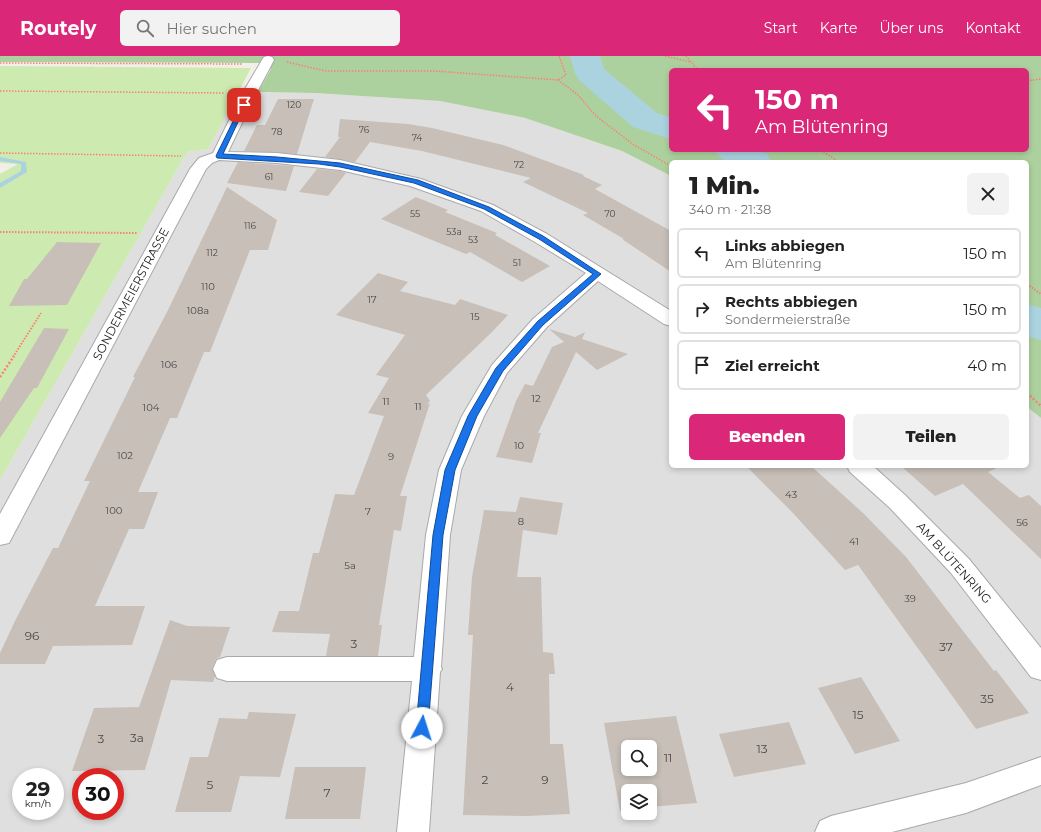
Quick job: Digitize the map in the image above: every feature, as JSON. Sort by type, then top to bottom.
[{"type":"street","points":[[268,60],[249,94],[219,156],[277,158],[334,164],[415,182],[486,208],[541,238],[597,274],[650,305],[669,319]]},
{"type":"street","name":"SONDERMEIERSTRASSE","points":[[0,536],[202,162],[206,159],[219,156]]},
{"type":"street","points":[[412,832],[428,669],[438,535],[450,470],[473,416],[499,370],[540,323],[597,274]]},
{"type":"street","name":"AM BLÜTENRING","points":[[860,468],[898,502],[960,566],[1041,668]]},
{"type":"street","points":[[227,669],[428,669]]},
{"type":"street","points":[[831,832],[966,798],[1041,771]]},
{"type":"path","points":[[558,80],[566,75],[559,56]]},
{"type":"path","points":[[664,56],[690,62]]},
{"type":"path","points":[[686,56],[696,68]]},
{"type":"path","points":[[0,63],[226,65],[281,60],[326,71],[434,71],[558,80],[577,94],[596,116],[634,145],[669,165]]},
{"type":"path","points":[[1029,80],[1041,79]]},
{"type":"path","points":[[0,91],[249,94]]},
{"type":"path","points":[[824,152],[836,160]]},
{"type":"path","points":[[0,154],[186,156]]},
{"type":"path","points":[[0,232],[142,233]]},
{"type":"path","points":[[1029,285],[1041,294]]},
{"type":"path","points":[[0,377],[41,314]]},
{"type":"path","points":[[1029,395],[1041,406]]},
{"type":"shaded area","points":[[238,92],[315,93],[440,101],[525,118],[622,151],[669,175],[669,468],[1029,468],[1029,409],[1041,418],[1041,832],[0,832],[0,480],[187,152],[208,149]]},
{"type":"green space","points":[[0,56],[1041,56],[1041,418],[1029,409],[1029,160],[669,160],[669,175],[622,151],[525,118],[440,101],[315,93],[258,92],[271,69],[262,63],[0,62]]},
{"type":"green space","points":[[0,66],[251,68],[208,149],[187,152],[0,480],[0,174],[18,164],[0,163]]},
{"type":"building","points":[[278,99],[314,99],[297,154],[244,151],[257,125],[265,125]]},
{"type":"building","points":[[340,119],[408,124],[432,128],[503,145],[584,175],[583,176],[602,185],[595,189],[669,230],[669,271],[622,239],[624,239],[583,215],[588,213],[523,182],[531,178],[422,151],[370,142],[355,162],[325,157],[340,137],[338,137]]},
{"type":"building","points":[[238,162],[294,166],[286,191],[227,183]]},
{"type":"building","points":[[317,169],[346,173],[328,196],[299,192]]},
{"type":"building","points":[[227,187],[277,220],[268,250],[250,250],[210,352],[204,352],[177,418],[170,418],[138,492],[158,492],[144,529],[129,529],[95,606],[145,606],[132,645],[53,646],[45,664],[0,664],[0,653],[16,619],[53,548],[58,548],[90,481],[84,481],[135,377],[133,377],[168,310]]},
{"type":"building","points":[[416,197],[448,210],[445,212],[497,233],[495,235],[550,266],[522,282],[470,252],[466,254],[381,219]]},
{"type":"building","points":[[57,242],[101,243],[67,305],[9,306],[24,279],[27,279]]},
{"type":"building","points":[[378,273],[408,282],[400,291],[455,305],[460,299],[508,315],[426,395],[430,401],[426,405],[430,403],[400,496],[407,496],[401,531],[394,530],[379,625],[382,625],[378,656],[326,656],[330,634],[272,632],[279,611],[299,611],[313,553],[319,553],[335,494],[354,495],[384,416],[368,413],[389,378],[376,375],[405,335],[336,315]]},
{"type":"building","points":[[44,328],[69,329],[37,388],[34,388],[0,438],[0,402]]},
{"type":"building","points":[[549,329],[575,337],[585,332],[582,339],[628,354],[597,370],[576,352],[538,433],[541,433],[532,463],[496,457],[516,401],[525,384],[533,386],[552,347],[564,342]]},
{"type":"building","points":[[748,468],[813,468],[863,513],[906,557],[994,671],[996,670],[1029,713],[976,729],[858,565],[845,570],[791,511]]},
{"type":"building","points":[[903,468],[997,468],[988,472],[1020,498],[1029,495],[1041,506],[1041,559],[963,484],[935,496]]},
{"type":"building","points":[[520,497],[563,503],[557,535],[523,530],[517,577],[541,577],[543,652],[553,653],[555,674],[549,674],[550,744],[563,744],[570,814],[527,816],[463,815],[473,635],[468,635],[472,577],[484,510],[516,512]]},
{"type":"building","points":[[170,620],[187,626],[230,627],[220,657],[216,659],[212,668],[215,676],[213,682],[171,680],[145,770],[124,770],[124,768],[73,768],[94,708],[139,707]]},
{"type":"building","points":[[861,677],[900,741],[855,754],[818,688]]},
{"type":"building","points":[[249,712],[296,714],[280,777],[240,776],[231,812],[175,812],[190,757],[208,757],[219,718],[247,719]]},
{"type":"building","points":[[676,716],[697,803],[657,806],[657,784],[621,784],[620,811],[604,723]]},
{"type":"building","points":[[789,722],[806,764],[734,777],[719,734]]},
{"type":"building","points":[[295,767],[366,767],[360,819],[285,819]]},
{"type":"waterway","points":[[585,56],[590,73],[645,120],[669,128]]},
{"type":"waterway","points":[[736,152],[750,160]]},
{"type":"waterway","points":[[0,159],[24,163],[24,172],[0,186]]},
{"type":"waterway","points":[[1029,319],[1041,326]]},
{"type":"route","points":[[244,105],[219,156],[277,158],[319,162],[340,165],[415,182],[486,208],[541,238],[597,274],[540,323],[499,370],[473,416],[450,470],[438,535],[422,728]]}]
